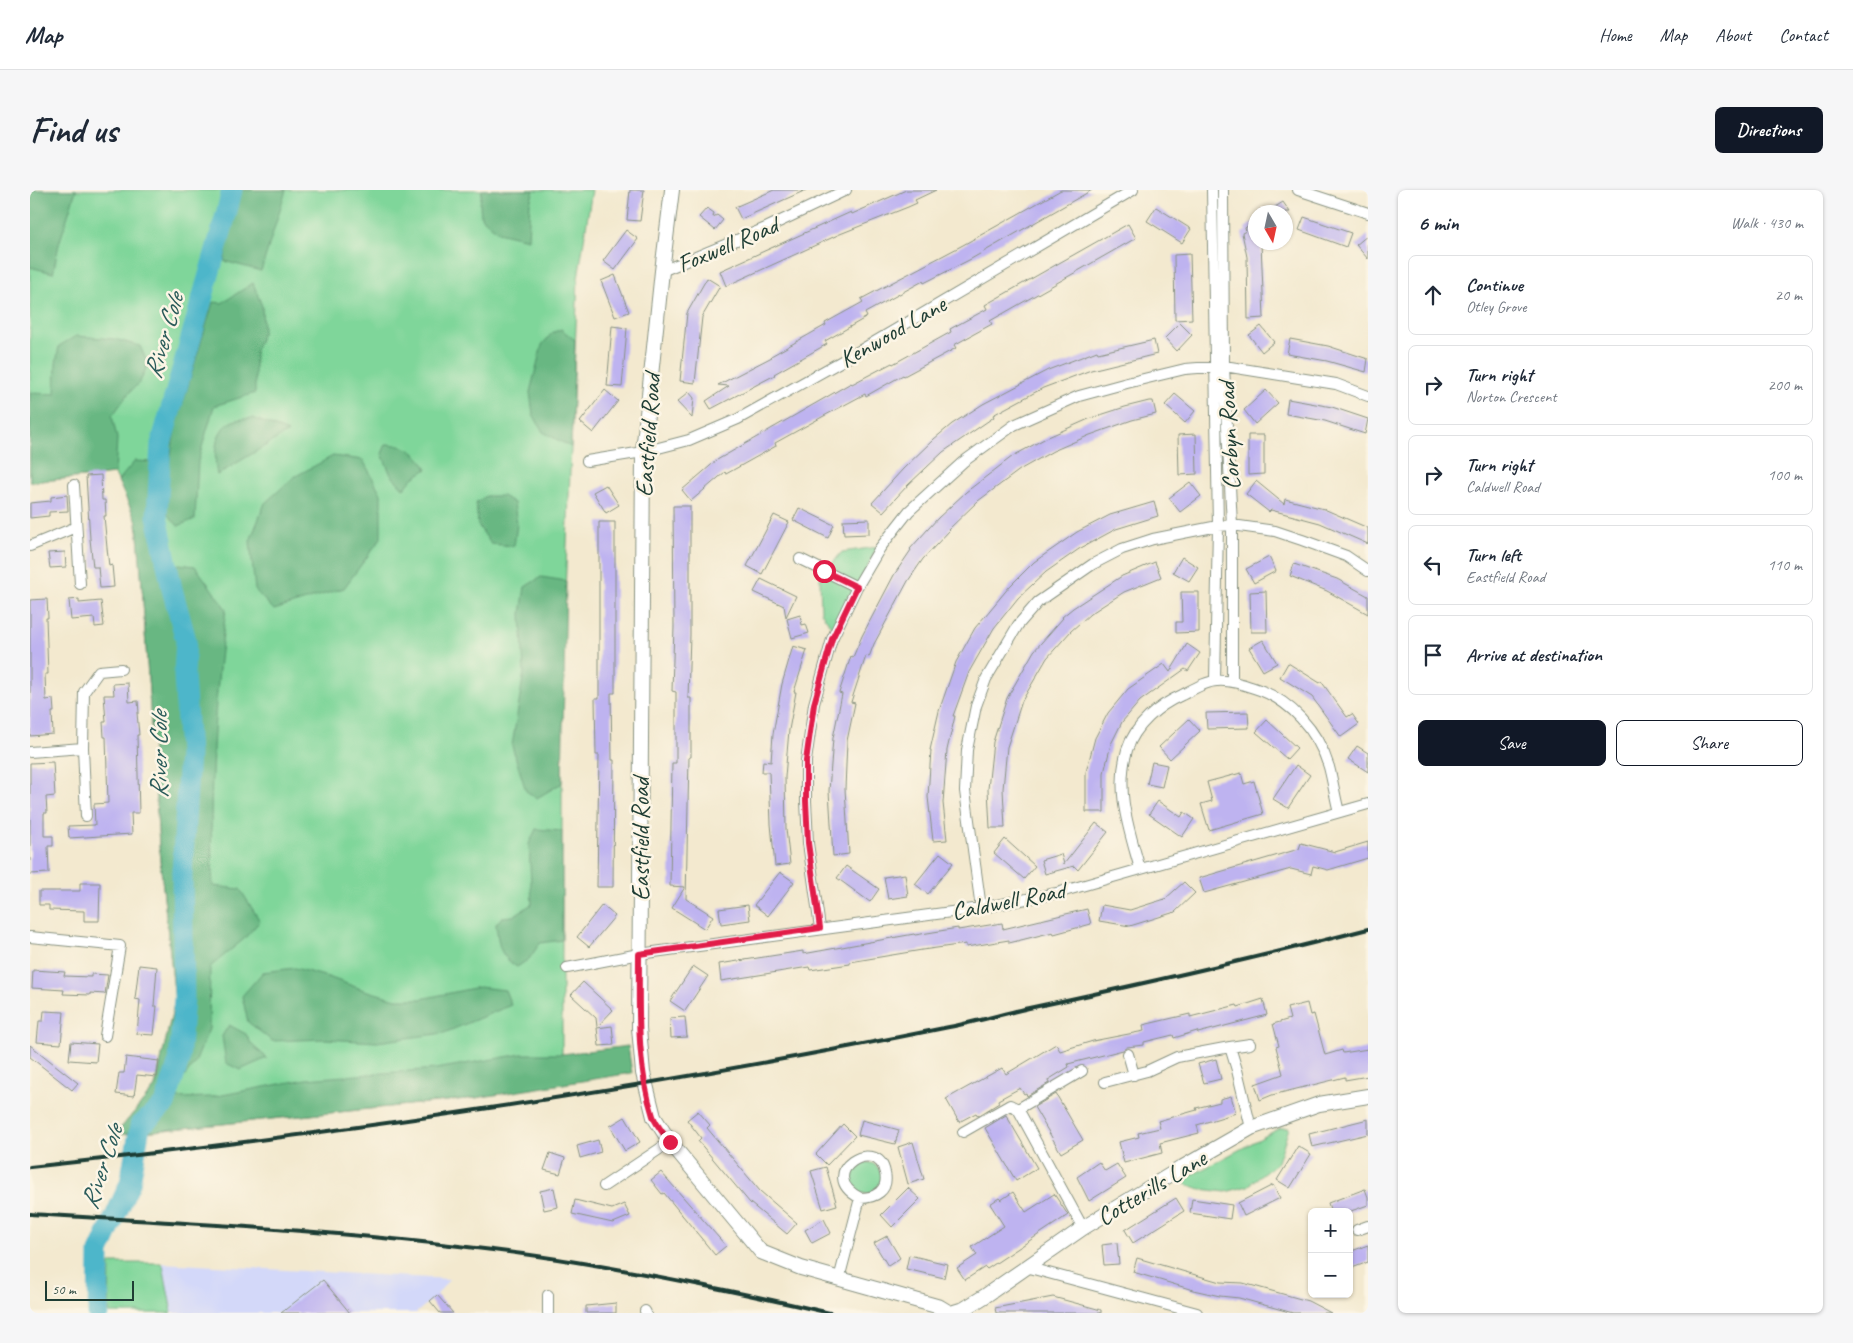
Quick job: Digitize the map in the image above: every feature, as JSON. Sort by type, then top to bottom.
[{"type":"street","name":"Eastfield Road","points":[[672,190],[643,452],[639,954],[639,1028],[643,1073],[654,1117],[670,1142],[761,1252],[801,1268],[940,1307],[950,1313]]},
{"type":"street","name":"Foxwell Road","points":[[662,271],[768,227],[846,190]]},
{"type":"street","name":"Kenwood Lane","points":[[587,461],[643,452],[689,440],[738,419],[849,357],[1133,190]]},
{"type":"street","name":"Corbyn Road","points":[[1212,190],[1219,367],[1232,525],[1232,681]]},
{"type":"street","name":"Corbyn Road","points":[[1215,680],[1223,190]]},
{"type":"street","points":[[1298,190],[1368,213]]},
{"type":"street","points":[[820,928],[808,843],[806,801],[806,761],[814,704],[832,639],[857,587],[880,548],[909,511],[963,462],[1014,425],[1080,396],[1185,369],[1219,367],[1336,384],[1368,396]]},
{"type":"street","points":[[74,485],[80,584]]},
{"type":"street","points":[[981,908],[965,791],[967,750],[976,706],[986,679],[1018,625],[1038,602],[1094,564],[1122,549],[1153,539],[1218,526],[1232,525],[1276,531],[1346,556],[1368,571]]},
{"type":"street","points":[[30,546],[76,527]]},
{"type":"street","points":[[800,559],[857,587]]},
{"type":"street","points":[[86,816],[83,748],[84,692],[99,671],[121,669]]},
{"type":"street","points":[[1140,869],[1124,812],[1122,782],[1128,749],[1143,721],[1170,700],[1215,680],[1232,681],[1265,692],[1292,708],[1317,740],[1329,766],[1339,812]]},
{"type":"street","points":[[30,752],[83,748]]},
{"type":"street","name":"Caldwell Road","points":[[567,968],[639,954],[820,928],[981,908],[1057,893],[1368,804]]},
{"type":"street","points":[[30,937],[120,946],[105,1036]]},
{"type":"street","points":[[1105,1082],[1147,1071],[1177,1057],[1250,1044]]},
{"type":"street","points":[[1230,1048],[1251,1128]]},
{"type":"street","points":[[1128,1054],[1134,1075]]},
{"type":"street","points":[[1018,1109],[1082,1071]]},
{"type":"street","name":"Cotterills Lane","points":[[950,1313],[964,1309],[1083,1228],[1251,1128],[1319,1104],[1368,1096]]},
{"type":"street","points":[[963,1132],[1010,1105],[1018,1109],[1083,1228]]},
{"type":"street","points":[[604,1186],[670,1142]]},
{"type":"street","points":[[870,1156],[880,1162],[885,1171],[886,1183],[880,1192],[871,1198],[860,1198],[850,1193],[844,1184],[844,1172],[849,1163],[858,1157],[870,1156]]},
{"type":"street","points":[[839,1278],[860,1198]]},
{"type":"street","points":[[1357,1230],[1368,1226]]},
{"type":"street","points":[[1026,1267],[1197,1313]]},
{"type":"street","points":[[548,1294],[548,1313]]},
{"type":"shaded area","points":[[161,1263],[449,1279],[437,1295],[416,1313],[172,1313],[163,1265]]},
{"type":"green space","points":[[30,190],[592,190],[578,278],[562,666],[562,1054],[476,1098],[115,1135],[155,1087],[175,1000],[160,860],[137,522],[115,474],[30,482]]},
{"type":"green space","points":[[30,190],[76,190],[59,244],[53,273],[30,267]]},
{"type":"green space","points":[[239,190],[286,190],[261,271],[224,261]]},
{"type":"green space","points":[[482,190],[534,190],[530,203],[528,239],[498,232],[481,217]]},
{"type":"green space","points":[[253,283],[262,306],[263,331],[255,352],[255,393],[214,406],[198,461],[195,519],[178,526],[162,508],[175,430],[213,302],[222,303]]},
{"type":"green space","points":[[561,329],[575,340],[571,447],[543,432],[533,414],[530,392],[542,345],[552,333]]},
{"type":"green space","points":[[76,336],[114,339],[140,346],[148,364],[140,382],[128,394],[112,416],[117,438],[115,474],[30,482],[30,393],[55,394],[59,346]]},
{"type":"green space","points":[[253,418],[288,432],[217,475],[215,453],[218,437],[222,430],[233,421]]},
{"type":"green space","points":[[386,444],[411,450],[420,458],[427,469],[413,478],[404,489],[391,475],[382,454]]},
{"type":"green space","points":[[333,456],[363,460],[381,494],[381,538],[344,588],[274,610],[255,590],[250,541],[265,503],[294,477]]},
{"type":"green space","points":[[135,461],[152,462],[150,514],[162,577],[179,564],[195,566],[226,609],[218,678],[213,748],[211,817],[213,886],[240,889],[260,921],[244,939],[210,967],[209,1029],[195,1063],[179,1084],[176,1098],[212,1097],[306,1079],[436,1069],[522,1054],[562,1054],[628,1046],[632,1073],[476,1098],[115,1135],[155,1087],[175,1000],[160,860],[137,522],[118,481]]},
{"type":"green space","points":[[486,496],[503,496],[514,503],[517,524],[514,546],[491,544],[478,525],[476,503]]},
{"type":"green space","points":[[877,547],[835,632],[821,612],[820,578],[842,552]]},
{"type":"green space","points":[[541,577],[566,581],[562,783],[537,798],[526,791],[512,746],[524,672],[521,614],[525,587]]},
{"type":"green space","points":[[536,829],[562,831],[562,940],[540,943],[529,959],[517,967],[506,958],[500,949],[496,924],[502,917],[513,916],[532,904],[529,844]]},
{"type":"green space","points":[[295,968],[396,999],[421,999],[479,987],[505,990],[511,1005],[444,1033],[377,1042],[325,1039],[272,1041],[248,1022],[242,996],[263,972]]},
{"type":"green space","points":[[229,1025],[246,1034],[252,1045],[267,1058],[240,1070],[226,1063],[222,1036]]},
{"type":"green space","points":[[1280,1128],[1289,1128],[1278,1162],[1248,1186],[1226,1192],[1200,1189],[1179,1182]]},
{"type":"green space","points":[[866,1162],[877,1167],[882,1178],[877,1189],[866,1194],[855,1189],[850,1178],[855,1167]]},
{"type":"green space","points":[[110,1263],[161,1263],[163,1265],[172,1313],[109,1313]]},
{"type":"building","points":[[630,190],[644,190],[640,221],[627,220]]},
{"type":"building","points":[[774,190],[806,190],[741,219],[735,207]]},
{"type":"building","points":[[906,190],[936,190],[915,200],[917,203],[840,234],[726,286],[720,271],[851,212],[852,214]]},
{"type":"building","points":[[1061,190],[1092,190],[971,259],[924,283],[923,281],[865,313],[867,317],[825,341],[827,344],[775,375],[711,409],[706,401],[729,386],[718,385],[772,357],[826,325],[825,323],[863,302],[861,299]]},
{"type":"building","points":[[1156,207],[1191,229],[1182,243],[1147,221]]},
{"type":"building","points":[[707,208],[714,213],[713,217],[717,215],[723,220],[715,230],[699,217]]},
{"type":"building","points":[[1304,217],[1351,233],[1346,247],[1299,230]]},
{"type":"building","points":[[1128,224],[1136,238],[990,321],[992,324],[954,345],[956,348],[866,396],[865,394],[775,443],[776,446],[726,474],[725,472],[691,501],[682,490],[717,460],[851,383],[893,364],[951,332],[950,329],[987,309],[985,305]]},
{"type":"building","points":[[1248,226],[1248,250],[1261,250],[1264,318],[1248,319],[1247,257],[1242,233],[1246,231],[1245,228]]},
{"type":"building","points":[[626,230],[638,239],[615,270],[603,261]]},
{"type":"building","points":[[1368,235],[1368,259],[1356,245]]},
{"type":"building","points":[[1190,254],[1192,319],[1175,320],[1174,255]]},
{"type":"building","points":[[615,275],[629,312],[615,317],[601,281]]},
{"type":"building","points":[[707,278],[720,286],[702,317],[695,383],[680,381],[687,313]]},
{"type":"building","points":[[1180,323],[1192,335],[1177,351],[1165,338]]},
{"type":"building","points":[[612,326],[627,328],[622,387],[607,386]]},
{"type":"building","points":[[1261,326],[1274,342],[1262,352],[1249,335]]},
{"type":"building","points":[[1290,339],[1328,346],[1368,359],[1366,372],[1327,361],[1287,354]]},
{"type":"building","points":[[1154,340],[1157,354],[1091,370],[1043,388],[993,415],[994,417],[943,452],[883,512],[872,503],[934,439],[952,424],[983,404],[1048,370],[1097,351],[1098,353]]},
{"type":"building","points":[[605,390],[618,401],[593,433],[580,422]]},
{"type":"building","points":[[1266,390],[1278,403],[1255,424],[1244,410]]},
{"type":"building","points":[[689,392],[694,398],[692,418],[677,402]]},
{"type":"building","points":[[1175,394],[1195,411],[1185,423],[1165,405]]},
{"type":"building","points":[[1288,399],[1332,407],[1368,419],[1365,434],[1325,421],[1286,414]]},
{"type":"building","points":[[1153,401],[1156,414],[1132,420],[1090,435],[1053,451],[1021,469],[978,501],[948,530],[923,559],[908,581],[869,657],[866,656],[851,702],[855,703],[847,741],[845,789],[849,854],[833,856],[829,791],[833,738],[842,694],[839,693],[851,656],[853,657],[894,575],[910,549],[938,518],[966,492],[1013,456],[1046,438],[1091,418]]},
{"type":"building","points":[[1196,434],[1197,474],[1179,475],[1178,435]]},
{"type":"building","points":[[1248,435],[1264,435],[1264,474],[1248,475]]},
{"type":"building","points":[[101,475],[102,500],[105,500],[106,516],[104,516],[109,566],[112,565],[114,587],[100,588],[98,567],[93,567],[86,476]]},
{"type":"building","points":[[1256,481],[1284,504],[1285,499],[1324,509],[1368,528],[1368,544],[1320,523],[1271,510],[1269,512],[1246,494]]},
{"type":"building","points":[[1190,482],[1201,496],[1180,512],[1169,498]]},
{"type":"building","points":[[606,485],[619,505],[606,513],[593,492]]},
{"type":"building","points":[[67,495],[68,511],[49,512],[49,516],[30,518],[30,503],[51,501],[51,497]]},
{"type":"building","points":[[1154,502],[1158,516],[1116,529],[1079,549],[1046,572],[1018,598],[994,628],[969,672],[953,716],[955,716],[947,750],[943,803],[947,840],[933,841],[928,797],[930,750],[939,711],[956,662],[975,628],[1010,586],[1034,562],[1077,532],[1110,515]]},
{"type":"building","points":[[673,506],[690,506],[688,698],[691,698],[691,757],[689,757],[686,899],[713,916],[705,929],[672,908],[685,887],[670,886],[672,763],[676,763],[676,692],[672,691],[674,627]]},
{"type":"building","points":[[799,508],[834,525],[828,538],[793,520]]},
{"type":"building","points":[[774,515],[789,522],[762,574],[747,566]]},
{"type":"building","points":[[869,519],[869,534],[844,535],[843,520]]},
{"type":"building","points":[[599,522],[615,522],[615,693],[611,693],[612,760],[614,760],[613,887],[597,887],[599,755],[596,755],[595,698],[599,698]]},
{"type":"building","points":[[65,552],[66,567],[50,568],[48,553]]},
{"type":"building","points":[[1182,557],[1198,567],[1189,581],[1173,572]]},
{"type":"building","points":[[1269,557],[1276,571],[1254,583],[1246,569]]},
{"type":"building","points":[[1155,562],[1161,577],[1124,592],[1090,614],[1071,631],[1047,658],[1022,701],[1007,747],[1003,789],[1005,828],[990,828],[988,789],[993,742],[1007,698],[1034,651],[1062,617],[1073,608],[1122,576]]},
{"type":"building","points":[[1294,564],[1337,579],[1368,596],[1368,614],[1327,591],[1290,576]]},
{"type":"building","points":[[761,579],[796,596],[786,617],[784,606],[754,592]]},
{"type":"building","points":[[1266,591],[1267,632],[1251,632],[1250,592]]},
{"type":"building","points":[[1181,592],[1199,592],[1199,632],[1176,633],[1176,622],[1182,622]]},
{"type":"building","points":[[47,599],[48,674],[45,674],[46,700],[53,699],[53,734],[30,736],[30,600]]},
{"type":"building","points":[[79,599],[79,603],[101,601],[104,626],[95,627],[94,618],[71,620],[69,600]]},
{"type":"building","points":[[800,615],[802,625],[806,624],[809,633],[792,638],[787,619]]},
{"type":"building","points":[[1263,640],[1277,663],[1263,671],[1249,648]]},
{"type":"building","points":[[1187,644],[1200,653],[1188,671],[1185,669],[1140,701],[1122,722],[1111,744],[1104,773],[1104,812],[1086,812],[1086,772],[1095,738],[1108,713],[1128,689],[1164,664],[1170,672]]},
{"type":"building","points":[[793,646],[807,650],[794,692],[796,692],[789,730],[785,777],[786,829],[790,864],[775,866],[769,772],[762,772],[763,761],[771,762],[773,734],[782,684]]},
{"type":"building","points":[[1288,663],[1320,683],[1321,681],[1347,717],[1352,714],[1359,724],[1341,737],[1312,697],[1280,677]]},
{"type":"building","points":[[128,683],[129,702],[138,701],[139,713],[137,713],[139,735],[137,735],[139,813],[131,813],[132,834],[69,838],[68,826],[95,825],[94,804],[108,803],[106,737],[104,737],[103,722],[106,722],[104,695],[114,695],[113,684]]},
{"type":"building","points":[[1248,712],[1249,728],[1207,729],[1206,713]]},
{"type":"building","points":[[1189,719],[1200,731],[1170,759],[1159,747]]},
{"type":"building","points":[[1267,720],[1297,748],[1287,759],[1256,732]]},
{"type":"building","points":[[1357,746],[1368,753],[1368,772],[1348,759]]},
{"type":"building","points":[[53,762],[55,796],[46,797],[47,813],[44,813],[44,836],[53,836],[53,846],[48,846],[49,873],[30,874],[30,763]]},
{"type":"building","points":[[1152,762],[1167,765],[1162,787],[1147,784]]},
{"type":"building","points":[[1296,765],[1310,775],[1288,808],[1273,799]]},
{"type":"building","points":[[1241,773],[1244,784],[1254,781],[1263,814],[1209,830],[1201,804],[1212,801],[1207,782]]},
{"type":"building","points":[[1158,801],[1181,817],[1184,812],[1194,819],[1182,837],[1149,814]]},
{"type":"building","points":[[1096,823],[1108,832],[1078,870],[1074,866],[1045,874],[1041,860],[1061,854],[1064,864]]},
{"type":"building","points":[[1005,839],[1035,866],[1024,879],[994,853]]},
{"type":"building","points":[[1368,842],[1368,858],[1328,870],[1313,866],[1311,874],[1291,869],[1204,893],[1199,878],[1299,849],[1301,843],[1335,852]]},
{"type":"building","points":[[940,853],[953,863],[928,894],[915,884]]},
{"type":"building","points":[[846,866],[879,889],[870,902],[837,878]]},
{"type":"building","points":[[780,872],[794,882],[768,916],[754,905]]},
{"type":"building","points":[[905,874],[908,896],[888,899],[884,877]]},
{"type":"building","points":[[1184,882],[1195,893],[1175,912],[1130,926],[1099,921],[1102,905],[1130,910],[1165,899]]},
{"type":"building","points":[[80,883],[100,883],[99,921],[84,921],[84,911],[49,910],[49,905],[39,905],[39,891],[80,891]]},
{"type":"building","points":[[602,905],[615,916],[589,947],[577,937]]},
{"type":"building","points":[[748,905],[750,920],[721,924],[719,909]]},
{"type":"building","points":[[1087,909],[1091,924],[1009,943],[1009,940],[966,947],[966,944],[850,962],[850,964],[810,970],[809,967],[721,981],[719,964],[803,951],[803,954],[958,928],[958,930],[1002,923],[1003,929]]},
{"type":"building","points":[[139,965],[157,967],[154,1006],[157,1006],[154,1035],[137,1034],[140,1000],[135,999]]},
{"type":"building","points":[[693,966],[708,976],[685,1011],[670,1001]]},
{"type":"building","points":[[33,970],[65,972],[64,976],[91,977],[91,974],[108,975],[105,994],[63,994],[64,990],[32,988]]},
{"type":"building","points":[[583,982],[613,1010],[597,1027],[596,1018],[571,995]]},
{"type":"building","points":[[1263,999],[1267,1015],[1198,1033],[1197,1031],[1174,1038],[1173,1035],[1144,1042],[1144,1045],[1127,1047],[1123,1050],[1068,1064],[1069,1067],[1048,1080],[1049,1083],[1027,1096],[1020,1088],[998,1100],[999,1103],[978,1116],[976,1113],[959,1122],[946,1099],[1002,1068],[1006,1074],[1056,1044],[1060,1051],[1093,1041],[1144,1031],[1143,1025],[1190,1014],[1190,1017],[1237,1005],[1238,1007]]},
{"type":"building","points":[[1307,1003],[1310,1015],[1314,1014],[1325,1055],[1342,1050],[1343,1053],[1368,1049],[1368,1076],[1345,1080],[1345,1077],[1272,1095],[1260,1100],[1255,1084],[1283,1074],[1276,1047],[1279,1046],[1273,1024],[1290,1019],[1287,1008]]},
{"type":"building","points":[[44,1011],[64,1012],[61,1044],[37,1042],[39,1021],[43,1021]]},
{"type":"building","points":[[685,1017],[687,1037],[671,1038],[670,1018]]},
{"type":"building","points":[[612,1026],[614,1045],[599,1046],[597,1028]]},
{"type":"building","points":[[71,1042],[98,1044],[96,1062],[69,1060]]},
{"type":"building","points":[[30,1045],[78,1083],[72,1090],[30,1057]]},
{"type":"building","points":[[126,1057],[159,1061],[157,1077],[137,1075],[134,1096],[116,1094],[119,1073],[124,1073]]},
{"type":"building","points":[[1216,1059],[1221,1079],[1204,1083],[1198,1064]]},
{"type":"building","points":[[1056,1094],[1083,1140],[1061,1153],[1034,1107]]},
{"type":"building","points":[[1231,1096],[1236,1113],[1197,1125],[1199,1133],[1160,1143],[1162,1153],[1124,1163],[1119,1142],[1139,1137],[1138,1133],[1160,1128],[1158,1121],[1197,1110],[1196,1108],[1220,1102],[1220,1099]]},
{"type":"building","points":[[698,1111],[710,1125],[707,1128],[760,1191],[797,1223],[787,1234],[750,1203],[698,1141],[701,1138],[687,1120]]},
{"type":"building","points":[[1006,1115],[1037,1168],[1016,1181],[985,1128]]},
{"type":"building","points":[[625,1117],[640,1142],[625,1151],[610,1126]]},
{"type":"building","points":[[1368,1119],[1368,1134],[1312,1147],[1309,1134]]},
{"type":"building","points":[[862,1120],[899,1130],[895,1144],[858,1135]]},
{"type":"building","points":[[843,1124],[855,1136],[827,1165],[816,1154]]},
{"type":"building","points":[[598,1140],[601,1152],[580,1158],[577,1146]]},
{"type":"building","points":[[913,1142],[924,1179],[908,1184],[898,1147]]},
{"type":"building","points":[[1298,1146],[1311,1154],[1290,1188],[1277,1180]]},
{"type":"building","points":[[550,1153],[565,1158],[560,1174],[544,1170]]},
{"type":"building","points":[[1099,1162],[1105,1171],[1117,1164],[1126,1178],[1089,1201],[1077,1177]]},
{"type":"building","points":[[826,1167],[837,1205],[823,1209],[811,1171]]},
{"type":"building","points":[[661,1172],[726,1246],[715,1255],[651,1180]]},
{"type":"building","points":[[1273,1185],[1280,1198],[1244,1216],[1238,1203]]},
{"type":"building","points":[[554,1188],[558,1207],[544,1210],[540,1191]]},
{"type":"building","points":[[908,1188],[920,1199],[892,1227],[881,1215]]},
{"type":"building","points":[[1365,1189],[1368,1197],[1368,1205],[1353,1210],[1353,1208],[1330,1208],[1328,1203]]},
{"type":"building","points":[[1013,1192],[1026,1212],[1054,1194],[1068,1215],[987,1269],[985,1267],[965,1280],[957,1268],[977,1255],[972,1247],[1004,1226],[990,1204],[999,1198],[1001,1200]]},
{"type":"building","points":[[1176,1198],[1184,1211],[1133,1243],[1125,1230]]},
{"type":"building","points":[[1192,1199],[1232,1205],[1230,1219],[1190,1213]]},
{"type":"building","points":[[575,1200],[612,1209],[624,1204],[630,1216],[613,1223],[572,1214]]},
{"type":"building","points":[[824,1219],[831,1233],[812,1243],[805,1230]]},
{"type":"building","points":[[887,1236],[900,1258],[888,1266],[874,1243]]},
{"type":"building","points":[[1117,1243],[1119,1264],[1104,1265],[1102,1245]]},
{"type":"building","points":[[1368,1245],[1368,1262],[1353,1268],[1353,1251]]},
{"type":"building","points":[[909,1255],[947,1264],[944,1278],[906,1269]]},
{"type":"building","points":[[1137,1258],[1220,1282],[1243,1283],[1308,1301],[1331,1313],[1293,1313],[1239,1298],[1193,1290],[1133,1272]]},
{"type":"building","points":[[323,1280],[350,1313],[281,1313]]},
{"type":"building","points":[[437,1295],[453,1313],[440,1313],[430,1301]]},
{"type":"building","points":[[1053,1297],[1101,1310],[1101,1313],[996,1313],[995,1308]]},
{"type":"building","points":[[616,1303],[616,1313],[586,1313],[586,1306]]},
{"type":"waterway","name":"River Cole","points":[[98,1313],[99,1252],[130,1183],[140,1126],[165,1104],[179,1061],[184,998],[182,875],[189,753],[184,675],[186,640],[172,589],[157,516],[161,444],[232,190]]},
{"type":"railway","points":[[30,1167],[376,1125],[606,1090],[720,1070],[959,1025],[1368,929]]},
{"type":"railway","points":[[30,1214],[277,1229],[462,1246],[639,1273],[830,1313]]},
{"type":"route","points":[[670,1142],[654,1117],[643,1073],[639,1028],[639,954],[820,928],[808,843],[806,761],[814,704],[832,639],[857,587],[824,571]]}]
